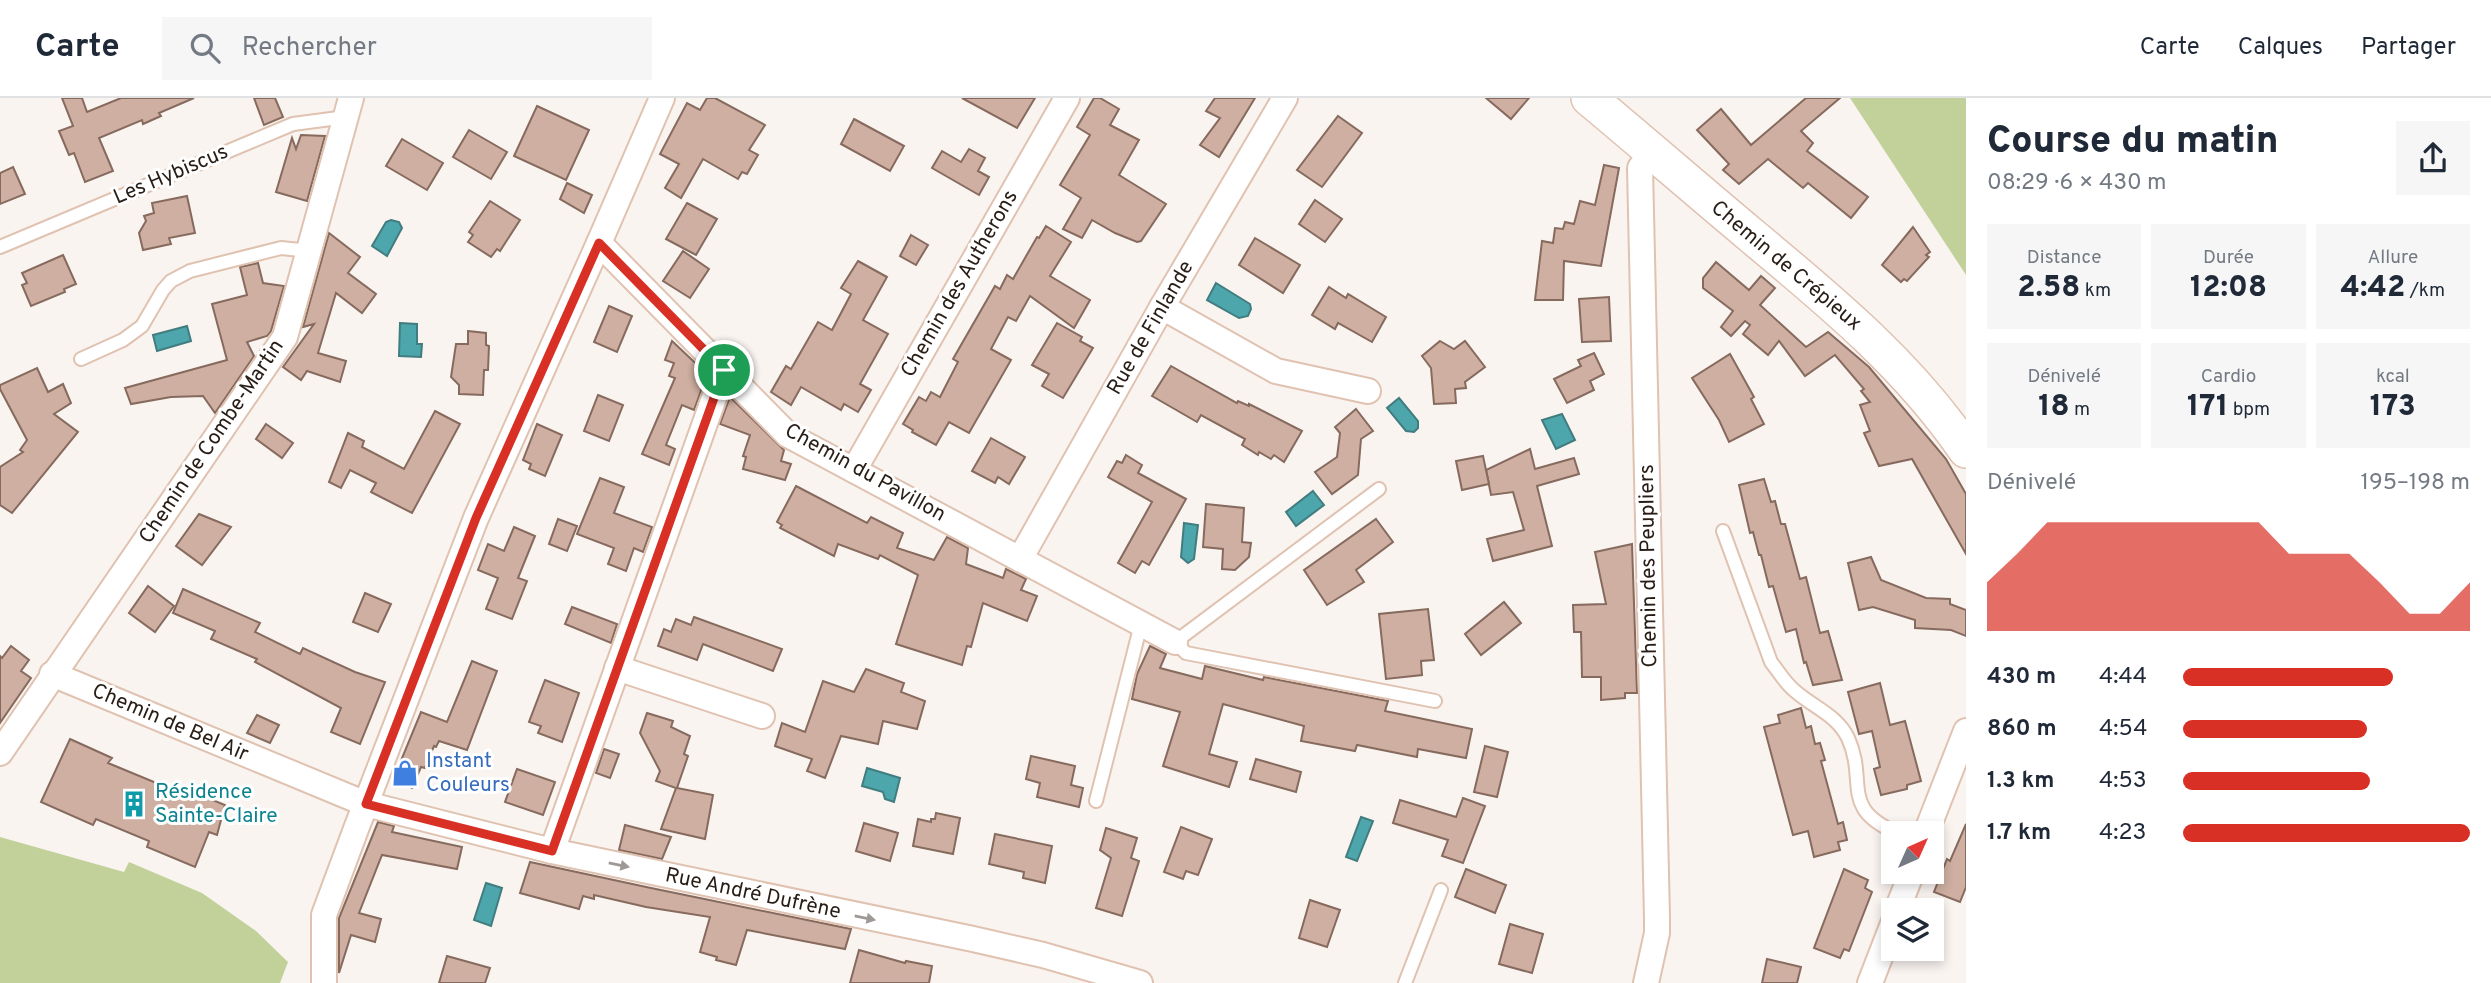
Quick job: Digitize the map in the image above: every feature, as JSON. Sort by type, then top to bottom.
[{"type":"street","points":[[324,983],[324,915],[366,804],[476,518],[662,98]]},
{"type":"street","name":"Chemin des Autherons","points":[[854,470],[1066,98]]},
{"type":"street","name":"Rue de Finlande","points":[[1020,559],[1284,98]]},
{"type":"street","name":"Chemin de Crépieux","points":[[1588,98],[1856,324],[1902,370],[1947,422],[1966,450]]},
{"type":"street","name":"Chemin de Combe-Martin","points":[[2,748],[276,354],[285,337],[349,107]]},
{"type":"street","name":"Chemin des Peupliers","points":[[1646,983],[1657,933],[1657,918],[1640,168],[1652,152]]},
{"type":"street","name":"Chemin du Pavillon","points":[[599,243],[788,435],[1175,642]]},
{"type":"street","points":[[1162,307],[1276,371],[1368,391]]},
{"type":"street","points":[[552,851],[724,370]]},
{"type":"street","points":[[617,668],[762,716]]},
{"type":"street","name":"Chemin de Bel Air","points":[[52,674],[366,804]]},
{"type":"street","points":[[1931,821],[1966,731]]},
{"type":"street","name":"Rue André Dufrène","points":[[366,804],[552,851],[985,942],[1140,983]]},
{"type":"street","points":[[1870,983],[1881,954]]},
{"type":"lane","name":"Les Hybiscus","points":[[0,247],[293,124],[349,107]]},
{"type":"lane","points":[[81,359],[123,340],[142,326],[163,290],[171,281],[190,271],[281,248],[310,251]]},
{"type":"lane","points":[[1379,489],[1175,642],[1186,653],[1435,701]]},
{"type":"lane","points":[[1723,531],[1771,662],[1797,693],[1829,715],[1841,727],[1853,756],[1862,807],[1881,826]]},
{"type":"lane","points":[[1096,801],[1141,624]]},
{"type":"lane","points":[[1405,983],[1441,890]]},
{"type":"green space","points":[[1850,98],[1966,98],[1966,275]]},
{"type":"green space","points":[[0,837],[124,872],[129,862],[202,893],[256,931],[288,962],[280,983],[0,983]]},
{"type":"water","points":[[386,222],[399,222],[402,228],[387,256],[372,246]]},
{"type":"water","points":[[1216,283],[1250,304],[1248,316],[1239,318],[1207,300]]},
{"type":"water","points":[[400,323],[417,324],[417,344],[422,344],[421,357],[399,356]]},
{"type":"water","points":[[187,326],[191,341],[157,351],[153,335]]},
{"type":"water","points":[[1399,398],[1418,421],[1418,428],[1414,432],[1406,431],[1387,408]]},
{"type":"water","points":[[1562,414],[1575,440],[1556,449],[1542,420]]},
{"type":"water","points":[[1313,491],[1324,505],[1296,526],[1286,512]]},
{"type":"water","points":[[1184,523],[1198,525],[1194,559],[1188,563],[1181,557]]},
{"type":"water","points":[[867,768],[900,778],[894,802],[885,799],[883,792],[862,786]]},
{"type":"water","points":[[1361,817],[1373,821],[1357,861],[1346,857]]},
{"type":"water","points":[[486,883],[502,888],[491,926],[474,920]]},
{"type":"building","points":[[62,98],[82,98],[87,112],[121,98],[194,98],[159,113],[161,116],[143,124],[142,120],[99,138],[113,171],[85,182],[74,153],[69,155],[59,131],[73,126]]},
{"type":"building","points":[[254,98],[275,98],[283,117],[264,125]]},
{"type":"building","points":[[707,98],[715,98],[765,125],[749,150],[758,155],[747,174],[742,172],[738,179],[703,159],[681,198],[665,188],[679,164],[660,154],[687,103],[700,110]]},
{"type":"building","points":[[962,98],[1035,98],[1017,128]]},
{"type":"building","points":[[1094,98],[1100,98],[1119,109],[1110,125],[1139,140],[1119,175],[1166,204],[1141,241],[1137,242],[1115,233],[1092,220],[1082,238],[1063,229],[1081,198],[1060,185],[1090,135],[1077,127]]},
{"type":"building","points":[[1215,98],[1255,98],[1219,157],[1200,145],[1220,118],[1206,111]]},
{"type":"building","points":[[1486,98],[1529,98],[1511,119]]},
{"type":"building","points":[[1806,98],[1840,98],[1801,131],[1813,143],[1807,151],[1868,197],[1851,218],[1808,183],[1803,188],[1768,159],[1739,184],[1723,170],[1729,164],[1697,130],[1721,109],[1751,145]]},
{"type":"building","points":[[537,106],[589,130],[566,180],[514,156]]},
{"type":"building","points":[[1338,116],[1362,133],[1322,187],[1297,170]]},
{"type":"building","points":[[854,119],[904,146],[890,171],[841,144]]},
{"type":"building","points":[[469,130],[507,152],[491,179],[453,157]]},
{"type":"building","points":[[301,135],[325,136],[307,201],[276,192],[292,138],[296,149]]},
{"type":"building","points":[[402,139],[443,163],[427,190],[386,166]]},
{"type":"building","points":[[969,149],[985,158],[978,171],[989,177],[979,195],[932,168],[942,151],[961,162]]},
{"type":"building","points":[[1604,165],[1619,168],[1601,266],[1564,261],[1563,300],[1535,300],[1542,241],[1553,243],[1555,228],[1563,229],[1565,222],[1574,224],[1580,201],[1595,205]]},
{"type":"building","points":[[13,167],[25,194],[0,204],[0,173]]},
{"type":"building","points":[[567,183],[592,195],[584,213],[560,199]]},
{"type":"building","points":[[187,196],[195,233],[169,238],[171,244],[143,250],[139,233],[146,221],[144,216],[154,213],[152,203]]},
{"type":"building","points":[[1315,200],[1342,219],[1325,242],[1299,224]]},
{"type":"building","points":[[490,201],[520,220],[500,251],[497,249],[491,257],[468,242],[473,235],[469,232]]},
{"type":"building","points":[[687,203],[717,219],[696,255],[666,239]]},
{"type":"building","points":[[1046,226],[1071,242],[1050,276],[1090,300],[1074,328],[1030,296],[1016,321],[1008,317],[991,349],[1011,360],[969,433],[949,422],[936,445],[912,432],[913,430],[903,424],[919,397],[926,401],[931,392],[940,397],[958,362],[953,359],[995,286],[1000,289],[1007,275],[1013,279]]},
{"type":"building","points":[[1913,227],[1930,252],[1926,255],[1929,257],[1907,281],[1904,279],[1901,282],[1882,265]]},
{"type":"building","points":[[329,233],[360,257],[348,273],[376,294],[362,313],[336,293],[318,353],[346,361],[340,382],[307,371],[301,380],[283,367],[314,324],[303,327]]},
{"type":"building","points":[[911,235],[928,245],[916,265],[900,256]]},
{"type":"building","points":[[1255,238],[1300,265],[1283,293],[1239,265]]},
{"type":"building","points":[[683,251],[709,269],[690,298],[663,281]]},
{"type":"building","points":[[63,255],[76,284],[64,289],[65,292],[31,306],[22,285],[27,283],[22,273]]},
{"type":"building","points":[[858,261],[887,277],[863,320],[888,334],[860,384],[871,390],[858,412],[844,404],[841,410],[801,387],[791,405],[771,392],[786,366],[791,369],[818,322],[832,330],[851,294],[841,288]]},
{"type":"building","points":[[1716,262],[1749,290],[1761,276],[1775,288],[1760,305],[1806,347],[1828,332],[1869,367],[1946,459],[1966,494],[1966,554],[1912,459],[1879,466],[1864,433],[1870,431],[1860,405],[1870,402],[1861,391],[1864,389],[1835,355],[1805,376],[1779,341],[1768,355],[1743,334],[1750,325],[1745,321],[1731,336],[1721,327],[1733,311],[1703,288],[1703,278]]},
{"type":"building","points":[[258,263],[263,283],[284,286],[271,331],[267,336],[247,342],[254,356],[215,413],[203,396],[171,397],[131,404],[125,388],[227,360],[212,304],[247,295],[240,267]]},
{"type":"building","points":[[1329,287],[1346,298],[1348,294],[1386,317],[1372,342],[1338,323],[1335,329],[1312,315]]},
{"type":"building","points":[[1609,297],[1611,341],[1582,342],[1579,299]]},
{"type":"building","points":[[609,306],[632,316],[617,352],[594,342]]},
{"type":"building","points":[[1057,323],[1082,337],[1080,341],[1093,348],[1063,398],[1042,386],[1049,374],[1032,365]]},
{"type":"building","points":[[468,331],[486,333],[486,345],[489,346],[488,370],[484,370],[483,395],[459,394],[459,385],[451,377],[456,344],[468,344]]},
{"type":"building","points":[[672,341],[707,374],[694,410],[682,405],[666,445],[675,449],[669,465],[642,454],[675,378],[669,376],[674,363],[665,360]]},
{"type":"building","points":[[1440,341],[1454,349],[1465,341],[1485,367],[1465,382],[1466,388],[1455,389],[1456,403],[1434,404],[1431,368],[1422,356]]},
{"type":"building","points":[[1594,353],[1604,374],[1590,381],[1594,390],[1567,403],[1554,379],[1581,366],[1578,360]]},
{"type":"building","points":[[1730,354],[1754,397],[1751,399],[1764,424],[1729,442],[1719,420],[1692,378]]},
{"type":"building","points":[[1171,366],[1237,403],[1249,404],[1302,431],[1284,462],[1274,455],[1271,459],[1259,452],[1258,455],[1242,445],[1245,439],[1201,415],[1197,422],[1152,396]]},
{"type":"building","points":[[37,368],[48,392],[63,384],[71,403],[54,414],[78,432],[12,513],[0,505],[0,467],[23,452],[20,450],[27,440],[0,385]]},
{"type":"building","points":[[598,395],[623,405],[609,441],[584,431]]},
{"type":"building","points":[[730,397],[784,450],[781,461],[791,464],[785,480],[743,469],[746,457],[743,456],[750,435],[720,424]]},
{"type":"building","points":[[1356,409],[1373,431],[1361,439],[1358,475],[1332,494],[1315,472],[1337,457],[1340,433],[1335,427]]},
{"type":"building","points":[[435,411],[460,424],[412,513],[371,492],[376,483],[350,470],[341,488],[329,482],[348,433],[364,441],[362,447],[404,469]]},
{"type":"building","points":[[266,424],[293,443],[282,458],[256,439]]},
{"type":"building","points":[[537,424],[562,435],[545,476],[529,469],[531,464],[523,460]]},
{"type":"building","points":[[991,438],[1025,457],[1009,484],[998,477],[995,483],[972,471]]},
{"type":"building","points":[[1530,449],[1535,469],[1574,458],[1579,474],[1537,486],[1552,546],[1493,561],[1487,539],[1524,530],[1513,492],[1491,495],[1486,470]]},
{"type":"building","points":[[1126,455],[1142,465],[1138,473],[1186,499],[1149,565],[1142,561],[1135,573],[1118,563],[1152,502],[1108,477],[1117,461],[1122,463]]},
{"type":"building","points":[[1483,456],[1489,484],[1462,490],[1456,461]]},
{"type":"building","points":[[600,478],[624,487],[614,513],[652,527],[643,552],[634,548],[626,571],[608,564],[614,548],[577,534]]},
{"type":"building","points":[[1764,479],[1771,502],[1775,501],[1781,524],[1785,524],[1800,579],[1806,577],[1820,633],[1828,631],[1842,680],[1813,685],[1806,662],[1804,663],[1796,629],[1786,632],[1773,586],[1769,587],[1753,532],[1750,533],[1739,485]]},
{"type":"building","points":[[796,486],[867,523],[871,517],[903,533],[897,548],[934,560],[947,537],[968,548],[966,564],[1003,578],[1006,569],[1026,579],[1021,590],[1037,596],[1027,621],[983,603],[971,647],[967,646],[962,665],[896,644],[918,575],[880,555],[878,559],[838,544],[834,556],[780,528],[782,525],[777,522]]},
{"type":"building","points":[[1206,504],[1244,508],[1242,542],[1251,543],[1249,557],[1235,570],[1222,569],[1223,549],[1203,547]]},
{"type":"building","points":[[199,514],[231,527],[202,565],[176,546]]},
{"type":"building","points":[[558,519],[577,526],[567,551],[549,544]]},
{"type":"building","points":[[1376,519],[1393,542],[1356,570],[1364,582],[1327,605],[1304,570]]},
{"type":"building","points":[[514,527],[535,536],[518,578],[527,581],[512,619],[486,609],[498,578],[478,570],[488,544],[504,551]]},
{"type":"building","points":[[1632,544],[1637,693],[1625,693],[1625,698],[1601,700],[1601,677],[1582,677],[1581,632],[1574,632],[1573,605],[1606,604],[1595,552]]},
{"type":"building","points":[[1871,557],[1881,580],[1926,598],[1950,599],[1950,604],[1966,610],[1966,636],[1951,630],[1915,628],[1915,620],[1873,607],[1859,610],[1848,563]]},
{"type":"building","points":[[148,586],[174,606],[155,632],[129,613]]},
{"type":"building","points":[[183,589],[260,623],[255,632],[300,654],[303,648],[355,672],[385,682],[360,744],[331,732],[341,708],[255,662],[257,659],[211,639],[215,631],[173,613]]},
{"type":"building","points":[[365,593],[391,604],[378,632],[353,622]]},
{"type":"building","points":[[1504,602],[1521,623],[1481,655],[1465,634]]},
{"type":"building","points":[[572,607],[617,624],[611,643],[565,624]]},
{"type":"building","points":[[1428,609],[1434,660],[1421,661],[1422,675],[1386,679],[1379,614]]},
{"type":"building","points":[[694,617],[782,649],[773,671],[703,644],[697,660],[658,646],[664,629],[671,632],[676,619],[691,625]]},
{"type":"building","points":[[11,646],[29,660],[21,671],[31,678],[0,723],[0,656],[2,658]]},
{"type":"building","points":[[1150,646],[1166,654],[1160,668],[1202,679],[1205,666],[1263,680],[1264,677],[1388,701],[1385,711],[1472,729],[1466,758],[1418,749],[1417,757],[1357,745],[1355,751],[1301,741],[1304,726],[1223,704],[1209,754],[1237,762],[1229,787],[1163,766],[1180,712],[1132,699],[1137,674]]},
{"type":"building","points":[[472,661],[497,671],[467,750],[439,741],[436,747],[434,746],[425,768],[421,767],[412,788],[393,780],[421,712],[447,722]]},
{"type":"building","points":[[866,669],[904,683],[901,692],[925,701],[917,729],[883,721],[878,744],[841,736],[825,778],[807,771],[812,759],[775,746],[782,723],[805,732],[823,681],[854,692]]},
{"type":"building","points":[[545,680],[579,693],[562,742],[538,733],[541,726],[529,722]]},
{"type":"building","points":[[1880,683],[1890,725],[1905,721],[1921,781],[1907,785],[1907,789],[1881,795],[1874,769],[1880,767],[1872,731],[1859,734],[1848,692]]},
{"type":"building","points":[[1801,708],[1806,728],[1811,726],[1815,744],[1820,743],[1825,760],[1821,761],[1838,824],[1843,822],[1847,840],[1838,842],[1840,850],[1814,857],[1808,831],[1793,835],[1764,727],[1780,723],[1778,715]]},
{"type":"building","points":[[647,713],[673,721],[671,727],[690,736],[684,754],[688,756],[677,788],[713,795],[705,839],[661,829],[676,788],[656,781],[660,771],[640,733]]},
{"type":"building","points":[[257,715],[279,725],[270,743],[247,733]]},
{"type":"building","name":"Résidence Sainte-Claire","points":[[70,739],[112,758],[108,763],[178,792],[181,787],[225,805],[217,835],[209,832],[195,867],[147,847],[149,841],[96,819],[93,825],[41,802]]},
{"type":"building","points":[[1485,746],[1508,752],[1497,797],[1474,792]]},
{"type":"building","points":[[604,749],[619,754],[610,778],[596,773]]},
{"type":"building","points":[[1031,756],[1075,766],[1071,785],[1083,788],[1079,807],[1037,797],[1040,783],[1026,779]]},
{"type":"building","points":[[1256,759],[1301,772],[1296,792],[1250,779]]},
{"type":"building","points":[[517,769],[555,782],[543,815],[505,802]]},
{"type":"building","points":[[1463,798],[1485,806],[1463,863],[1442,856],[1448,840],[1393,823],[1400,800],[1456,817]]},
{"type":"building","points":[[936,813],[960,818],[953,854],[913,846],[918,819],[931,822]]},
{"type":"building","points":[[378,822],[394,826],[392,832],[462,847],[457,869],[382,855],[359,913],[381,919],[375,942],[351,935],[339,973],[339,918]]},
{"type":"building","points":[[864,823],[898,833],[890,861],[856,851]]},
{"type":"building","points":[[1966,824],[1966,887],[1960,902],[1934,892],[1937,884],[1944,884],[1944,867],[1947,859],[1950,861]]},
{"type":"building","points":[[625,825],[671,837],[662,859],[619,850]]},
{"type":"building","points":[[1181,827],[1212,839],[1198,875],[1186,871],[1183,879],[1164,872]]},
{"type":"building","points":[[1106,828],[1137,838],[1131,858],[1139,861],[1122,916],[1096,908],[1111,858],[1100,850]]},
{"type":"building","points":[[995,834],[1052,846],[1045,883],[1023,878],[1024,872],[989,864]]},
{"type":"building","points":[[530,862],[851,929],[845,949],[747,930],[736,965],[700,952],[710,917],[646,907],[594,895],[594,899],[583,896],[579,909],[520,893]]},
{"type":"building","points":[[1466,869],[1506,885],[1495,913],[1455,897]]},
{"type":"building","points":[[1844,869],[1868,880],[1865,888],[1872,892],[1849,951],[1844,949],[1840,958],[1814,948]]},
{"type":"building","points":[[1310,900],[1340,910],[1327,947],[1299,938]]},
{"type":"building","points":[[1510,924],[1543,934],[1532,973],[1499,964]]},
{"type":"building","points":[[859,950],[905,963],[932,966],[929,983],[850,983]]},
{"type":"building","points":[[447,956],[490,968],[485,983],[439,983]]},
{"type":"building","points":[[1767,959],[1801,967],[1797,983],[1762,983]]},
{"type":"place","name":"Instant Couleurs","points":[[405,773]]},
{"type":"place","name":"Résidence Sainte-Claire","points":[[134,804]]},
{"type":"route","points":[[599,243],[724,370],[552,851],[366,804],[476,518],[599,243]]}]
